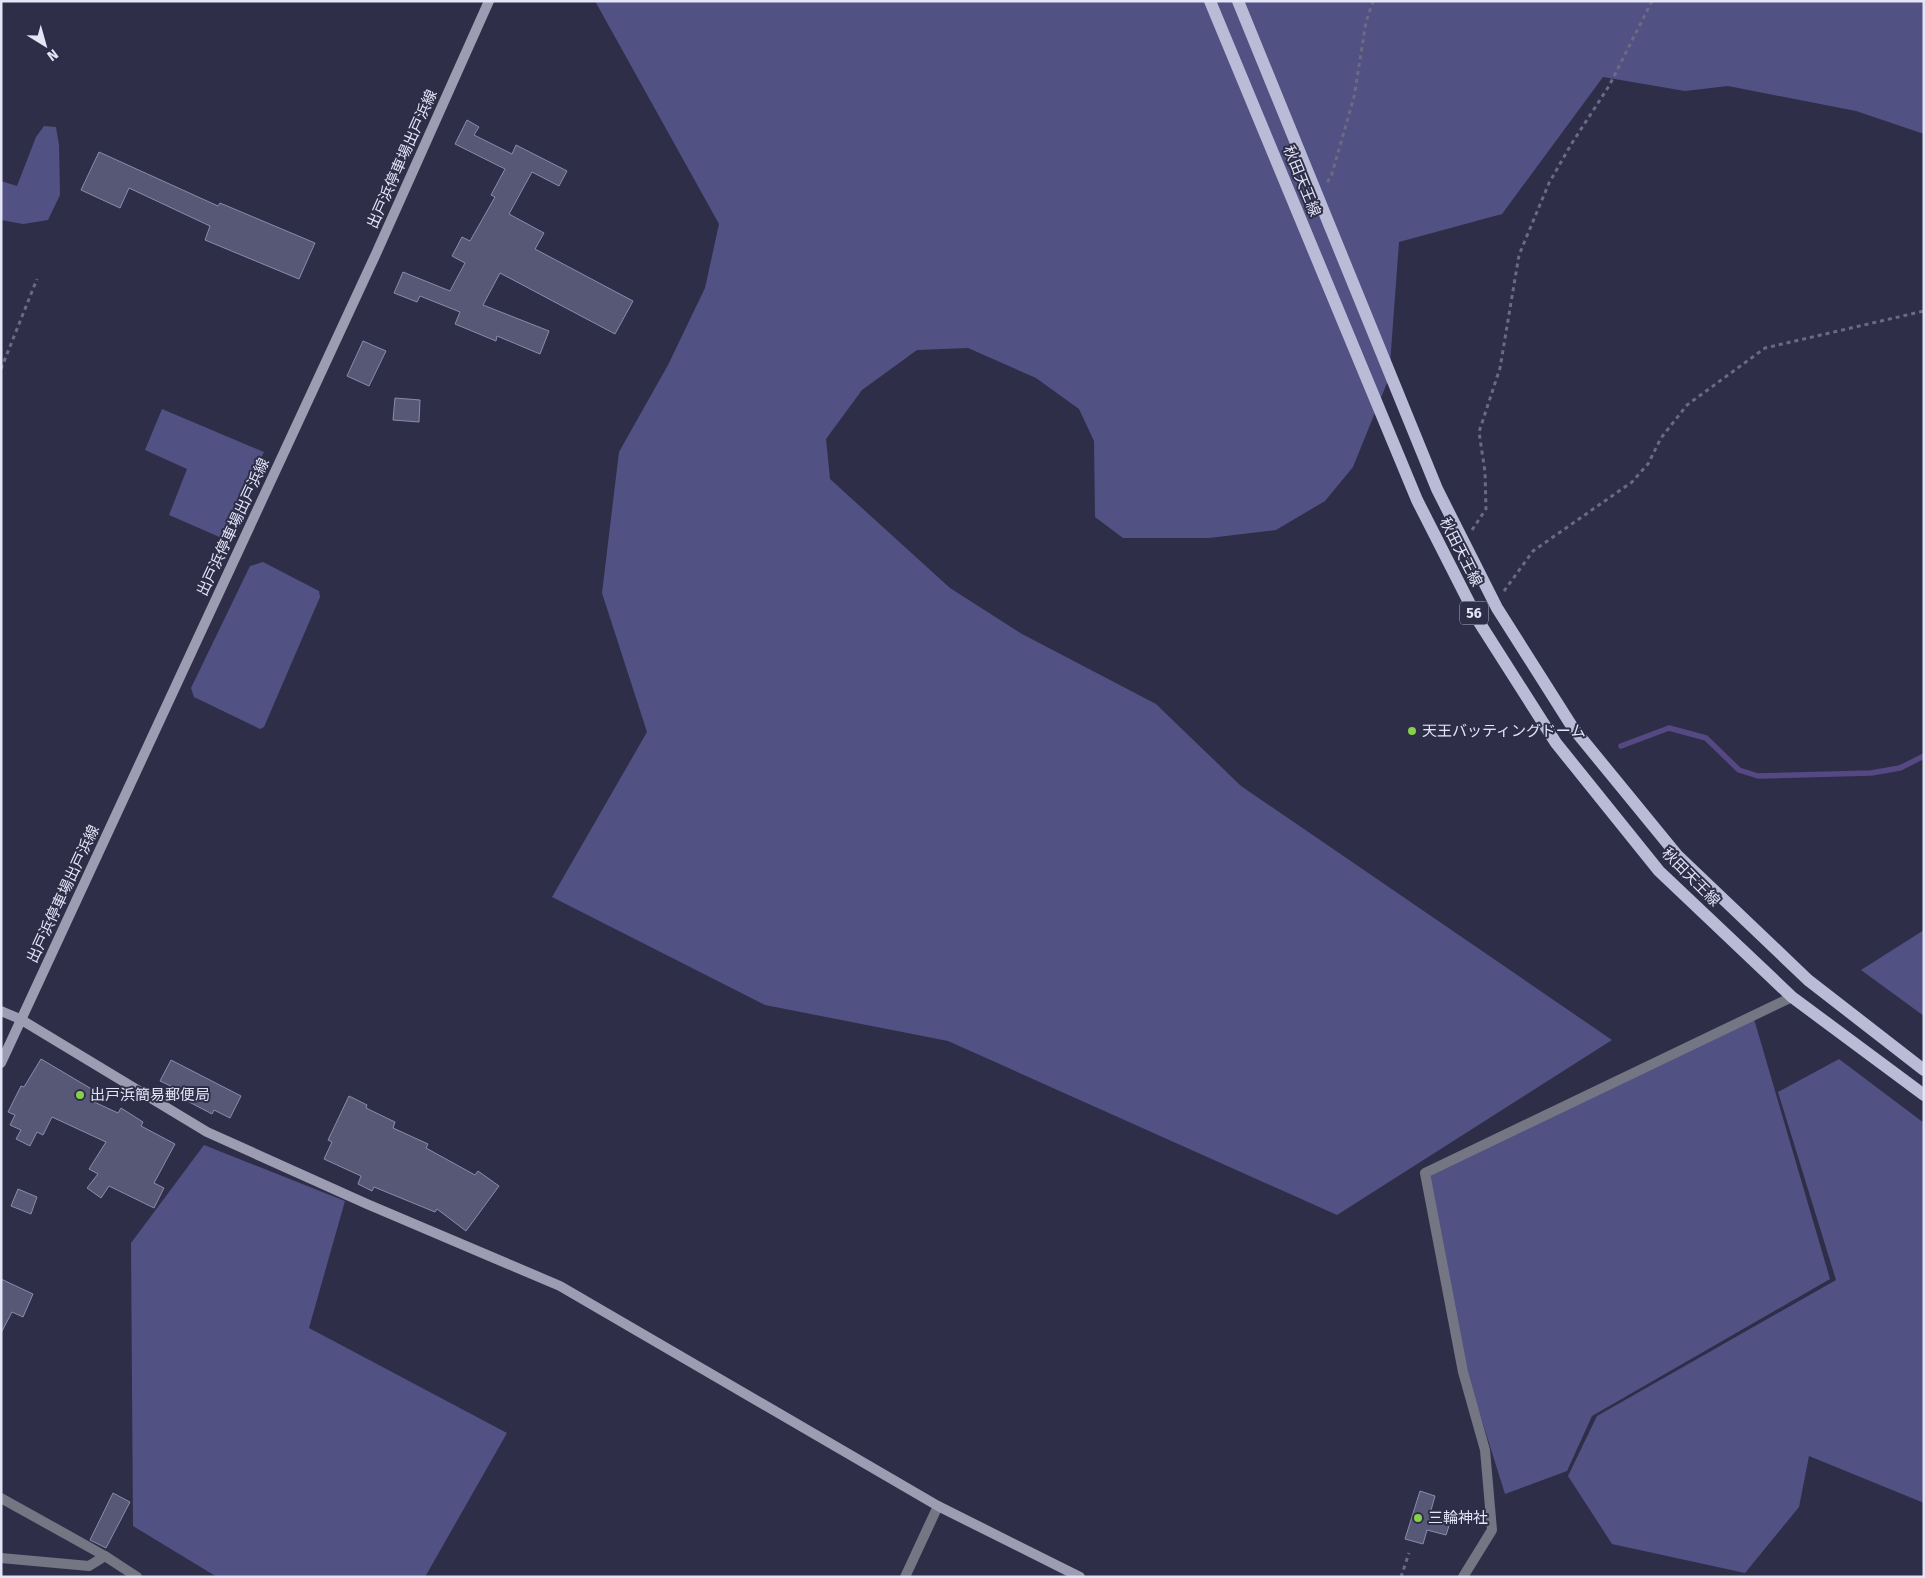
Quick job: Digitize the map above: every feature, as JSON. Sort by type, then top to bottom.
[{"type":"main road","name":"秋田天王線","points":[[1210,1],[1417,500],[1479,622],[1556,743],[1659,871],[1792,997],[1924,1095]]},
{"type":"main road","name":"秋田天王線","points":[[1238,1],[1437,489],[1495,604],[1573,728],[1677,855],[1808,980],[1924,1070]]},
{"type":"street","name":"出戸浜停車場出戸浜線","points":[[1,1062],[371,265],[489,1]]},
{"type":"street","points":[[1463,1577],[1492,1530],[1486,1450],[1463,1372],[1425,1173],[1792,997]]},
{"type":"street","points":[[1,1011],[20,1019],[208,1132],[367,1204],[560,1286],[938,1506],[1080,1577]]},
{"type":"street","points":[[1,1498],[105,1556],[137,1577]]},
{"type":"street","points":[[905,1577],[938,1506]]},
{"type":"street","points":[[1,1558],[89,1566],[105,1556]]},
{"type":"path","points":[[1317,196],[1331,177],[1354,97],[1366,22],[1373,1]]},
{"type":"path","points":[[1462,538],[1476,527],[1486,509],[1485,472],[1479,432],[1500,368],[1520,255],[1549,183],[1572,142],[1609,86],[1652,1]]},
{"type":"path","points":[[1,369],[37,280]]},
{"type":"path","points":[[1495,604],[1533,551],[1632,482],[1648,464],[1661,438],[1687,405],[1765,348],[1924,311]]},
{"type":"path","points":[[1401,1577],[1409,1553]]},
{"type":"shaded area","points":[[595,1],[1924,1],[1924,134],[1856,111],[1728,86],[1685,91],[1603,77],[1502,214],[1399,242],[1389,378],[1353,467],[1325,501],[1276,530],[1209,538],[1123,538],[1095,517],[1094,441],[1079,409],[1036,378],[968,348],[917,350],[862,390],[826,439],[830,479],[950,588],[1022,634],[1156,704],[1241,786],[1612,1040],[1337,1215],[948,1041],[765,1005],[552,897],[647,732],[602,593],[619,452],[668,365],[705,288],[719,224]]},
{"type":"shaded area","points":[[44,126],[56,127],[59,145],[60,195],[48,220],[23,224],[1,220],[1,181],[17,186],[36,137]]},
{"type":"shaded area","points":[[162,409],[264,452],[224,539],[169,515],[187,469],[145,450]]},
{"type":"shaded area","points":[[263,562],[319,591],[320,597],[264,727],[260,729],[194,697],[191,688],[250,566]]},
{"type":"shaded area","points":[[1924,930],[1924,1016],[1861,970]]},
{"type":"shaded area","points":[[1754,1019],[1830,1279],[1592,1416],[1567,1471],[1505,1494],[1468,1376],[1430,1175]]},
{"type":"shaded area","points":[[1839,1059],[1924,1123],[1924,1503],[1809,1456],[1799,1507],[1745,1573],[1612,1544],[1568,1476],[1597,1416],[1836,1280],[1778,1092]]},
{"type":"shaded area","points":[[204,1145],[345,1201],[309,1328],[507,1433],[425,1577],[217,1577],[133,1526],[131,1243]]},
{"type":"building","points":[[467,120],[479,127],[474,135],[512,154],[516,145],[567,171],[559,186],[532,172],[509,214],[544,233],[535,249],[633,301],[615,334],[500,273],[483,305],[549,331],[540,354],[497,336],[496,341],[455,324],[460,312],[420,296],[417,302],[394,293],[403,272],[450,291],[465,263],[452,256],[462,237],[470,241],[495,197],[491,195],[505,169],[455,144]]},
{"type":"building","points":[[99,152],[218,206],[220,203],[315,243],[299,279],[205,240],[210,226],[129,188],[120,208],[81,190]]},
{"type":"building","points":[[363,341],[386,351],[369,386],[347,376]]},
{"type":"building","points":[[395,398],[420,400],[419,422],[393,420]]},
{"type":"building","points":[[41,1059],[95,1091],[90,1100],[118,1113],[121,1108],[143,1122],[141,1126],[175,1144],[154,1183],[164,1188],[154,1208],[109,1186],[101,1198],[87,1188],[98,1174],[89,1169],[106,1142],[52,1117],[43,1135],[37,1132],[30,1146],[16,1139],[21,1130],[10,1125],[15,1115],[8,1112],[21,1086],[24,1087]]},
{"type":"building","points":[[171,1060],[241,1096],[230,1118],[214,1110],[212,1114],[172,1093],[175,1088],[160,1081]]},
{"type":"building","points":[[349,1096],[367,1105],[366,1108],[395,1122],[393,1128],[428,1144],[426,1148],[475,1175],[478,1171],[499,1186],[466,1231],[437,1209],[435,1212],[374,1187],[372,1191],[358,1184],[361,1176],[324,1159],[332,1142],[328,1140]]},
{"type":"building","points":[[18,1189],[37,1197],[31,1214],[11,1206]]},
{"type":"building","points":[[1,1279],[33,1294],[23,1317],[12,1312],[1,1333]]},
{"type":"building","name":"三輪神社","points":[[1420,1491],[1435,1496],[1430,1514],[1451,1520],[1446,1535],[1427,1530],[1423,1544],[1405,1539]]},
{"type":"building","points":[[113,1493],[130,1502],[106,1548],[90,1540]]},
{"type":"waterway","points":[[1621,746],[1669,728],[1706,738],[1739,770],[1758,776],[1871,773],[1900,768],[1924,756]]},
{"type":"place","name":"天王バッティングドーム","points":[[1412,731]]},
{"type":"place","name":"出戸浜簡易郵便局","points":[[80,1095]]},
{"type":"place","name":"三輪神社","points":[[1418,1518]]}]
